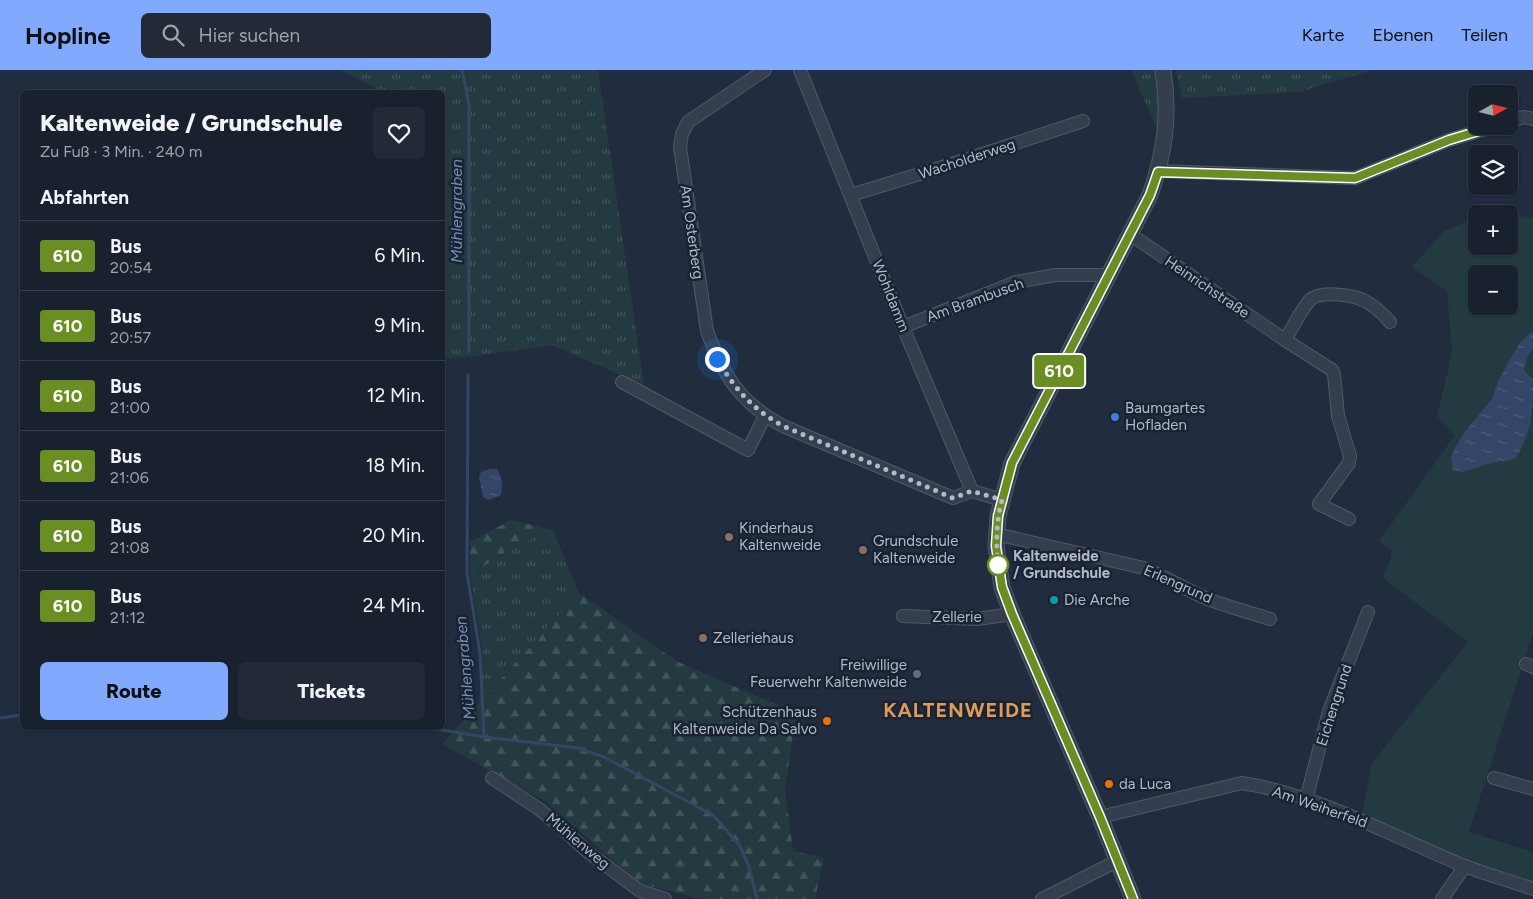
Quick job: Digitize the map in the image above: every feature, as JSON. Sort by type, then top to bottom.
[{"type":"street","name":"Am Osterberg","points":[[765,70],[688,122],[682,134],[680,147],[706,331],[717,359],[731,382],[765,416],[816,440],[953,498],[972,491]]},
{"type":"street","name":"Wohldamm","points":[[800,70],[903,328],[972,491]]},
{"type":"street","points":[[1133,899],[1100,817],[1012,614],[1000,574],[996,534],[998,516],[1012,463],[1150,195],[1158,172],[1167,127],[1166,90],[1163,70]]},
{"type":"street","points":[[1518,119],[1524,117],[1533,119]]},
{"type":"street","name":"Wacholderweg","points":[[851,195],[1082,121]]},
{"type":"street","points":[[1158,172],[1355,178],[1468,134]]},
{"type":"street","name":"Heinrichstraße","points":[[1130,234],[1332,370],[1338,416],[1350,456],[1349,463],[1319,504],[1349,519]]},
{"type":"street","name":"Am Brambusch","points":[[903,328],[1016,282],[1056,275],[1109,275]]},
{"type":"street","points":[[1285,340],[1311,299],[1323,294],[1362,300],[1378,309],[1390,322]]},
{"type":"street","points":[[622,382],[748,450],[765,416]]},
{"type":"street","points":[[972,491],[1002,500]]},
{"type":"street","name":"Erlengrund","points":[[996,534],[1144,568],[1162,575],[1205,598],[1270,619]]},
{"type":"street","name":"Eichengrund","points":[[1306,800],[1329,711],[1368,612]]},
{"type":"street","name":"Zellerie","points":[[903,616],[977,619],[1012,614]]},
{"type":"street","name":"Mühlenweg","points":[[492,778],[539,809],[588,852],[640,890],[665,899]]},
{"type":"street","points":[[1494,778],[1533,789]]},
{"type":"street","name":"Am Weiherfeld","points":[[1100,817],[1242,783],[1306,800],[1366,822],[1465,866],[1533,888]]},
{"type":"street","points":[[1042,899],[1118,861]]},
{"type":"street","points":[[1442,899],[1465,866]]},
{"type":"green space","points":[[340,70],[598,70],[644,385],[552,345],[474,356],[445,358],[445,90],[379,90]]},
{"type":"green space","points":[[1131,70],[1157,70],[1161,138]]},
{"type":"green space","points":[[1176,70],[1372,70],[1299,92],[1182,98]]},
{"type":"green space","points":[[1518,216],[1533,218],[1533,633],[1469,832],[1533,852],[1533,883],[1461,858],[1362,814],[1372,763],[1468,642],[1383,578],[1392,550],[1379,541],[1455,435],[1437,416],[1452,352],[1447,291],[1412,267],[1443,232],[1468,221],[1468,255],[1518,255]]},
{"type":"green space","points":[[511,520],[553,530],[513,547],[470,575],[470,542]]},
{"type":"green space","points":[[553,530],[579,593],[479,703],[483,653],[470,575],[513,547]]},
{"type":"green space","points":[[579,593],[678,662],[796,713],[785,789],[793,851],[824,858],[815,899],[701,899],[639,883],[546,802],[442,744]]},
{"type":"water","points":[[1533,331],[1533,349],[1528,355],[1524,370],[1533,378],[1531,420],[1521,449],[1515,459],[1491,463],[1463,472],[1453,470],[1451,456],[1456,446],[1467,429],[1492,399],[1498,381],[1520,342]]},
{"type":"water","points":[[497,469],[499,472],[502,481],[502,491],[501,495],[488,500],[483,497],[479,477],[481,472]]},
{"type":"waterway","name":"Mühlengraben","points":[[462,70],[469,104],[469,352]]},
{"type":"waterway","name":"Mühlengraben","points":[[468,375],[467,573],[480,653],[484,737]]},
{"type":"waterway","points":[[0,718],[20,715]]},
{"type":"waterway","name":"Mühlengraben","points":[[442,730],[578,748],[604,757],[713,815],[740,846],[749,867],[757,899]]},
{"type":"bus line","name":"610","points":[[1133,899],[1002,587],[996,546],[998,516],[1012,463],[1150,195],[1158,172],[1355,178],[1468,134]]},
{"type":"place","name":"Baumgartes Hofladen","points":[[1115,417]]},
{"type":"place","name":"Kinderhaus Kaltenweide","points":[[729,537]]},
{"type":"place","name":"Grundschule Kaltenweide","points":[[863,550]]},
{"type":"place","name":"Kaltenweide / Grundschule","points":[[998,565]]},
{"type":"place","name":"Die Arche","points":[[1054,600]]},
{"type":"place","name":"Zelleriehaus","points":[[703,638]]},
{"type":"place","name":"Freiwillige Feuerwehr Kaltenweide","points":[[917,674]]},
{"type":"place","name":"Schützenhaus Kaltenweide Da Salvo","points":[[827,721]]},
{"type":"place","name":"da Luca","points":[[1109,784]]},
{"type":"district","name":"KALTENWEIDE","points":[[958,710]]},
{"type":"route","points":[[717,359],[731,382],[748,401],[765,416],[783,426],[953,498],[972,491],[1002,500],[998,516],[996,546],[998,565]]}]
